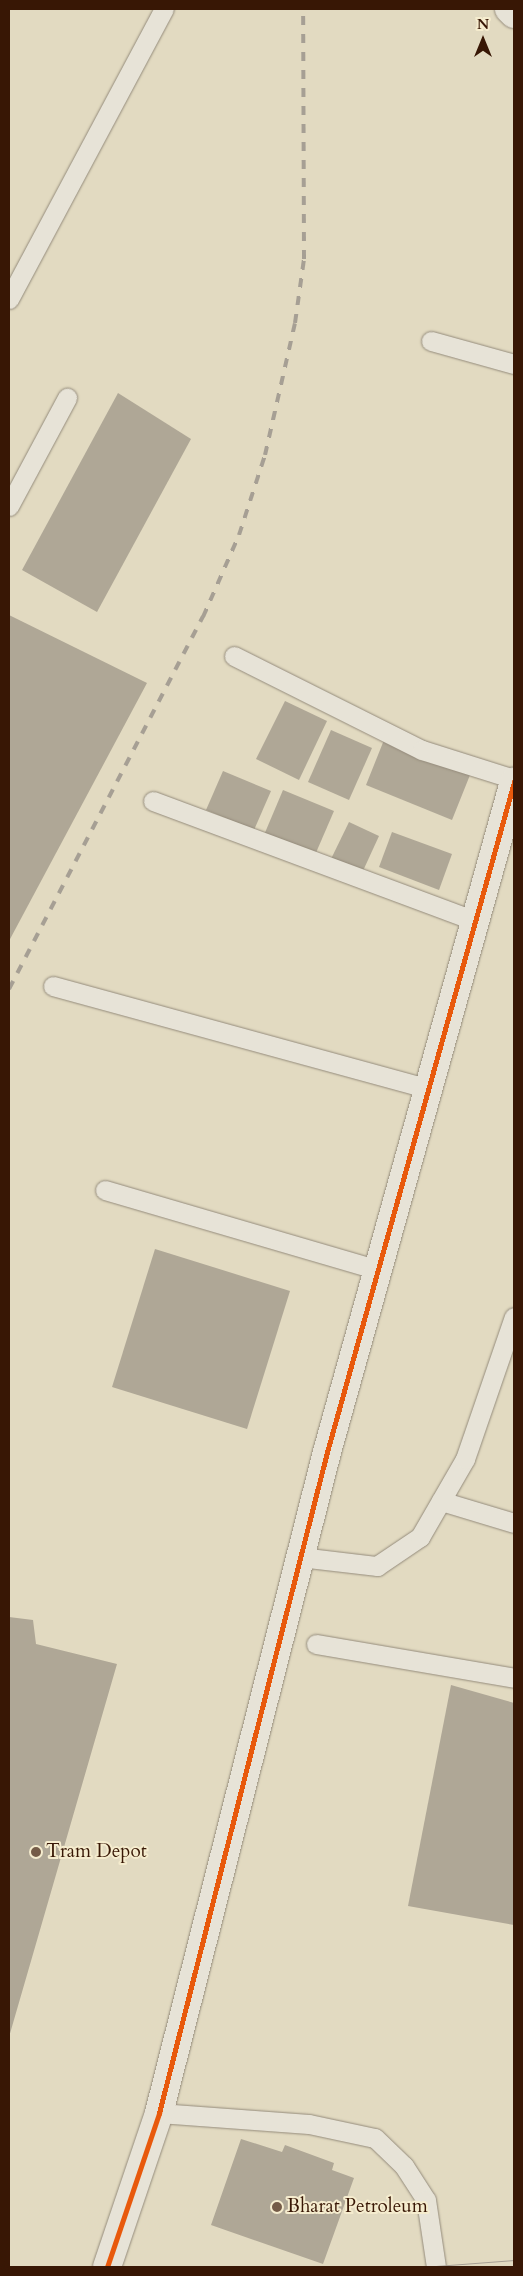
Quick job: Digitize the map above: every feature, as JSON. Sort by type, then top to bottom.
[{"type":"street","points":[[509,9],[514,14]]},
{"type":"street","points":[[107,2267],[159,2113],[300,1557],[514,781]]},
{"type":"lane","points":[[9,299],[164,9]]},
{"type":"lane","points":[[431,341],[514,364]]},
{"type":"lane","points":[[9,506],[67,398]]},
{"type":"lane","points":[[234,656],[422,750],[514,781]]},
{"type":"lane","points":[[153,801],[476,921]]},
{"type":"lane","points":[[53,986],[429,1089]]},
{"type":"lane","points":[[105,1190],[378,1270]]},
{"type":"lane","points":[[300,1557],[376,1566],[420,1537],[465,1459],[514,1318]]},
{"type":"lane","points":[[441,1501],[514,1523]]},
{"type":"lane","points":[[316,1644],[514,1678]]},
{"type":"lane","points":[[159,2113],[308,2124],[375,2138],[404,2166],[426,2200],[436,2267]]},
{"type":"building","points":[[118,393],[191,439],[97,612],[22,570]]},
{"type":"building","points":[[9,615],[147,683],[9,941]]},
{"type":"building","points":[[285,701],[327,721],[299,780],[256,759]]},
{"type":"building","points":[[331,730],[372,748],[349,800],[308,782]]},
{"type":"building","points":[[384,740],[470,775],[452,820],[366,785]]},
{"type":"building","points":[[223,771],[271,791],[254,830],[206,810]]},
{"type":"building","points":[[283,790],[334,811],[315,855],[264,835]]},
{"type":"building","points":[[349,822],[379,836],[362,873],[331,859]]},
{"type":"building","points":[[392,832],[452,854],[439,890],[379,867]]},
{"type":"building","points":[[155,1249],[290,1291],[247,1429],[112,1387]]},
{"type":"building","name":"Tram Depot","points":[[9,1617],[33,1620],[36,1644],[117,1664],[9,2037]]},
{"type":"building","points":[[451,1685],[514,1703],[514,1925],[408,1906]]},
{"type":"building","points":[[241,2139],[282,2152],[285,2145],[334,2163],[332,2170],[354,2178],[323,2264],[211,2225]]},
{"type":"tram line","points":[[423,2267],[514,2260]]},
{"type":"railway","points":[[9,989],[203,617],[239,535],[265,455],[295,323],[304,259],[303,9]]},
{"type":"cycle path","points":[[107,2267],[159,2113],[327,1452],[514,782]]},
{"type":"place","name":"Tram Depot","points":[[36,1852]]},
{"type":"place","name":"Bharat Petroleum","points":[[277,2207]]}]
